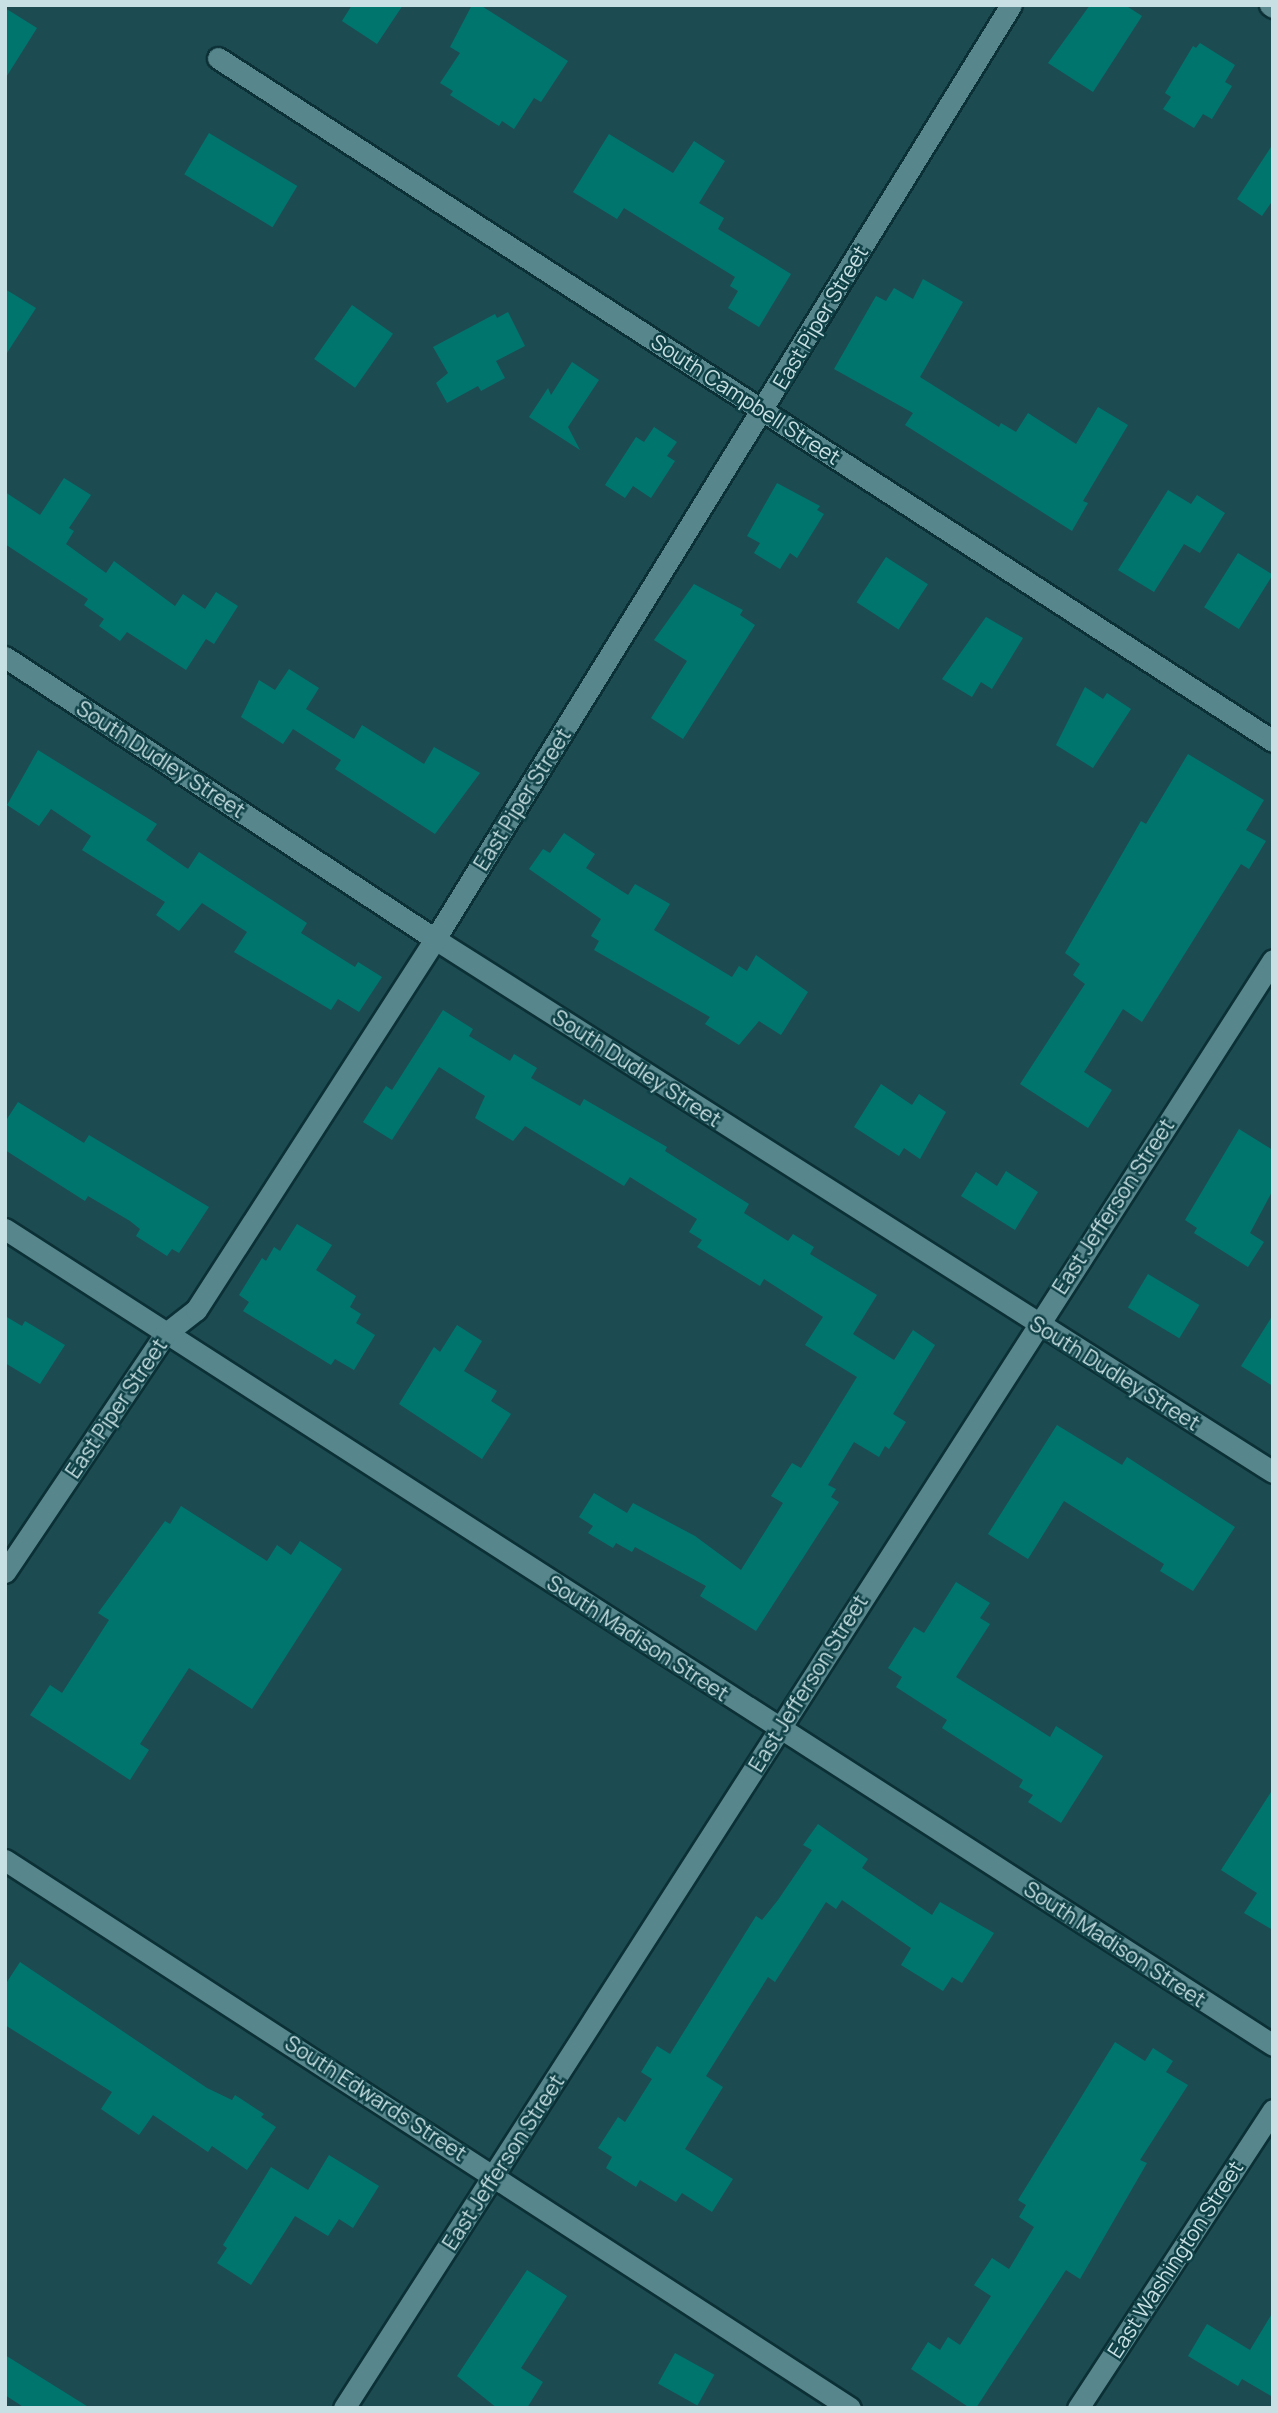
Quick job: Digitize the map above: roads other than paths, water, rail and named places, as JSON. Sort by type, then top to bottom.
[{"type":"street","name":"East Piper Street","points":[[5,1572],[165,1334],[196,1310],[435,939],[1011,5]]},
{"type":"street","name":"South Campbell Street","points":[[218,58],[1273,741]]},
{"type":"street","name":"South Dudley Street","points":[[5,657],[435,939],[1036,1324],[1273,1472]]},
{"type":"street","name":"East Jefferson Street","points":[[344,2408],[496,2175],[1036,1324],[1273,960]]},
{"type":"street","name":"South Madison Street","points":[[5,1229],[1273,2045]]},
{"type":"street","name":"South Edwards Street","points":[[5,1860],[496,2175],[850,2408]]},
{"type":"street","name":"East Washington Street","points":[[1078,2408],[1273,2110]]}]
